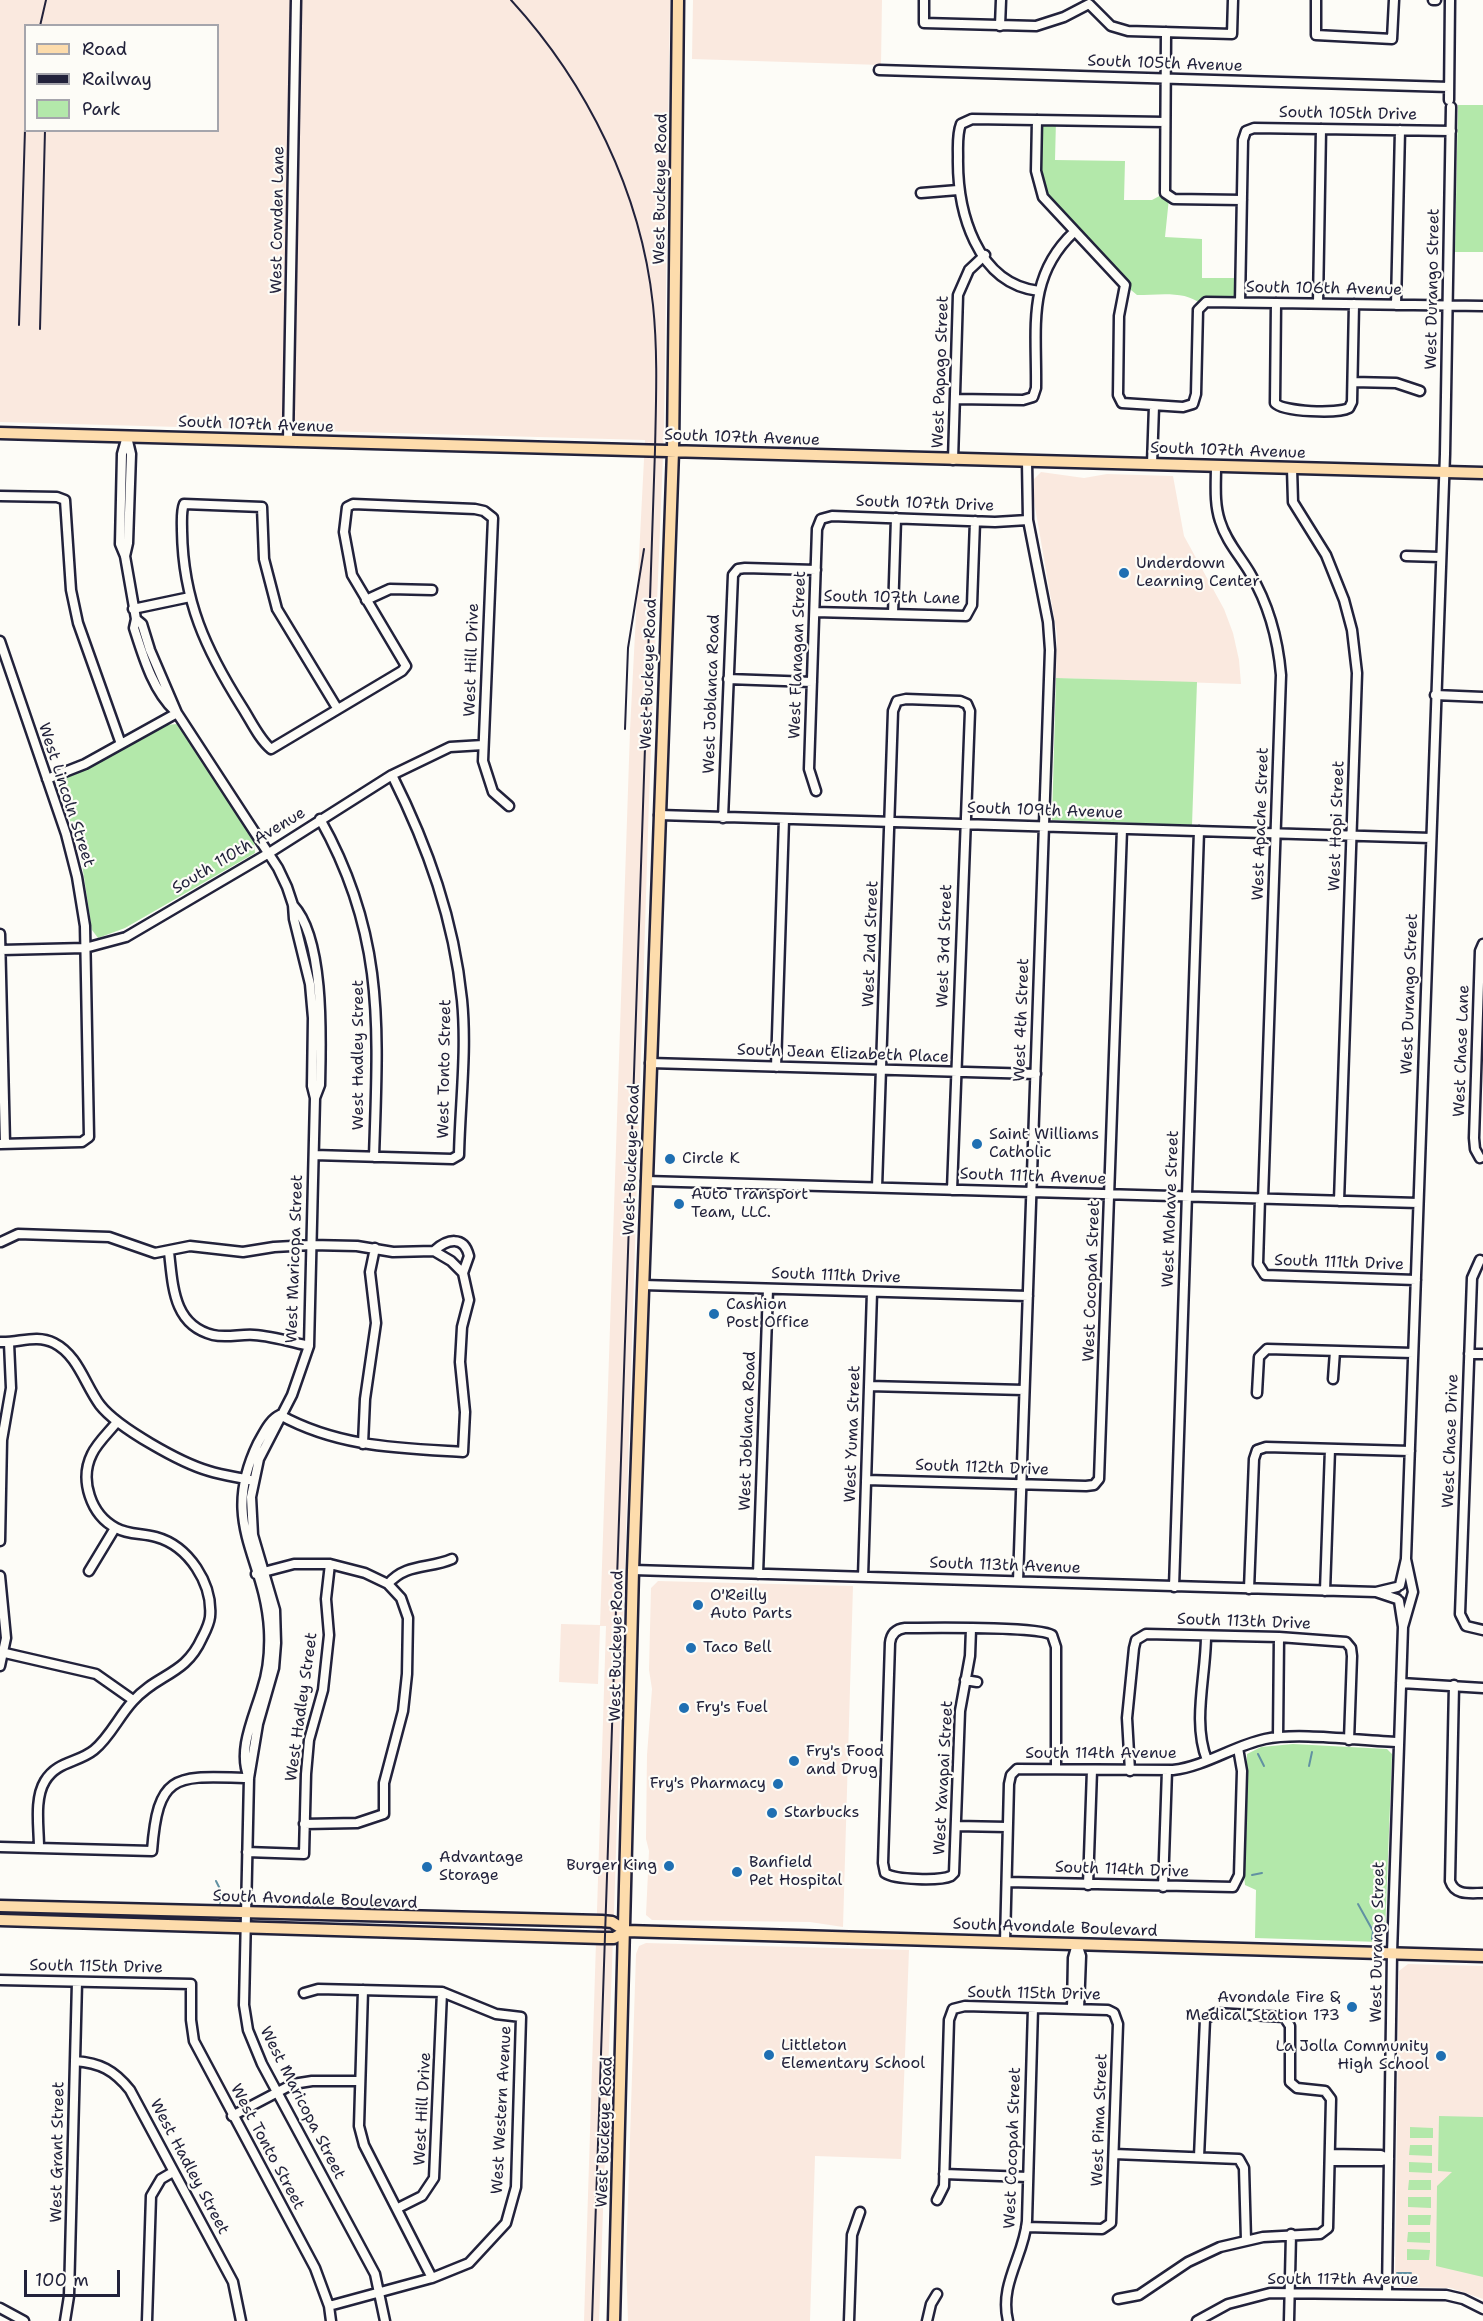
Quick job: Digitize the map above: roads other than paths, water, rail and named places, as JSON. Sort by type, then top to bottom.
[{"type":"main road","name":"West Buckeye Road","points":[[614,2321],[626,1931],[633,1570],[658,815],[673,451],[678,0]]},
{"type":"main road","name":"South 107th Avenue","points":[[0,433],[1483,473]]},
{"type":"main road","name":"South Avondale Boulevard","points":[[0,1906],[612,1922],[626,1931],[1483,1956]]},
{"type":"main road","name":"South Avondale Boulevard","points":[[0,1920],[614,1938],[626,1931]]},
{"type":"main road","points":[[491,1934],[506,1929],[530,1929],[539,1920]]},
{"type":"street","name":"West Cowden Lane","points":[[288,441],[296,0]]},
{"type":"street","points":[[924,0],[924,23],[1036,26],[1064,17],[1088,2],[1110,26],[1128,31],[1232,34],[1233,0]]},
{"type":"street","points":[[1000,26],[1001,0]]},
{"type":"street","points":[[1316,0],[1316,35],[1392,39],[1394,0]]},
{"type":"street","name":"West Durango Street","points":[[1406,1559],[1444,472],[1450,0]]},
{"type":"street","points":[[1166,32],[1163,187],[1166,196],[1172,199],[1242,200],[1240,302]]},
{"type":"street","name":"South 105th Avenue","points":[[879,70],[1449,87]]},
{"type":"street","points":[[1039,291],[1018,287],[1007,282],[998,274],[965,220],[958,190],[959,131],[963,122],[972,119],[1165,122]]},
{"type":"street","points":[[1037,120],[1036,171],[1040,191],[1050,206],[1125,285],[1119,316],[1118,395],[1120,401],[1129,405],[1154,406],[1152,464]]},
{"type":"street","name":"South 105th Drive","points":[[1242,200],[1243,140],[1246,131],[1254,128],[1450,131]]},
{"type":"street","points":[[1318,303],[1321,129]]},
{"type":"street","points":[[1396,305],[1400,130]]},
{"type":"street","points":[[921,193],[958,190]]},
{"type":"street","points":[[954,399],[1023,400],[1033,397],[1036,388],[1039,291],[1050,259],[1074,232]]},
{"type":"street","name":"West Papago Street","points":[[953,460],[958,295],[969,270],[985,255]]},
{"type":"street","name":"South 106th Avenue","points":[[1154,406],[1186,407],[1193,404],[1196,394],[1198,313],[1201,304],[1240,302],[1483,306]]},
{"type":"street","points":[[1276,303],[1274,396],[1277,406],[1286,410],[1339,411],[1349,408],[1352,402],[1354,304]]},
{"type":"street","points":[[1353,382],[1396,383],[1420,391]]},
{"type":"street","name":"West Maricopa Street","points":[[127,436],[122,454],[120,544],[125,556],[135,619],[142,624],[150,650],[177,713],[278,868],[293,905],[294,920],[310,984],[313,1018],[312,1086],[315,1098],[309,1346],[301,1374],[280,1415],[280,1422],[249,1480],[251,1525],[267,1617],[268,1656],[262,1688],[248,1733],[245,1769],[249,1778],[245,2018],[252,2043],[375,2274],[381,2292],[385,2321]]},
{"type":"street","name":"West 4th Street","points":[[1018,1581],[1050,641],[1028,519],[1028,461]]},
{"type":"street","name":"West Apache Street","points":[[1216,466],[1216,503],[1221,525],[1263,599],[1278,650],[1281,691],[1258,1264],[1262,1273]]},
{"type":"street","name":"West Hopi Street","points":[[1292,468],[1292,498],[1330,564],[1344,600],[1353,641],[1357,683],[1338,1201]]},
{"type":"street","points":[[0,496],[57,497],[65,500],[71,590],[78,623],[121,744]]},
{"type":"street","points":[[336,708],[277,609],[264,559],[262,507],[184,504],[183,539],[190,597],[204,641],[271,749],[336,708],[402,671],[406,666],[366,600],[390,589],[432,590]]},
{"type":"street","name":"West Hill Drive","points":[[366,600],[348,562],[344,532],[347,507],[353,504],[484,511],[493,518],[483,761],[493,792],[509,806]]},
{"type":"street","name":"South 107th Drive","points":[[821,519],[832,516],[975,521],[1028,519]]},
{"type":"street","points":[[894,614],[896,518]]},
{"type":"street","name":"West Flanagan Street","points":[[816,792],[809,769],[816,570],[818,529],[821,519]]},
{"type":"street","name":"South 107th Lane","points":[[814,612],[962,616],[969,614],[972,605],[975,521]]},
{"type":"street","points":[[1406,556],[1440,557]]},
{"type":"street","name":"South 107th Lane","points":[[735,571],[745,568],[816,570]]},
{"type":"street","name":"West Joblanca Road","points":[[723,818],[731,582],[735,571]]},
{"type":"street","points":[[133,609],[190,597]]},
{"type":"street","name":"West Lincoln Street","points":[[0,641],[47,779],[77,877],[83,908],[88,1137],[86,1141],[2,1144]]},
{"type":"street","points":[[728,679],[812,682]]},
{"type":"street","points":[[1436,695],[1483,697]]},
{"type":"street","name":"West 3rd Street","points":[[897,702],[906,699],[956,700],[967,704],[970,714],[952,1190]]},
{"type":"street","name":"West 2nd Street","points":[[877,1187],[893,711],[897,702]]},
{"type":"street","points":[[47,779],[85,764],[177,713]]},
{"type":"street","name":"South 110th Avenue","points":[[1,950],[85,948],[126,937],[269,853],[392,776],[450,747],[483,745]]},
{"type":"street","name":"West Tonto Street","points":[[374,1157],[457,1159],[462,1002],[456,957],[446,909],[430,858],[392,776]]},
{"type":"street","name":"South 109th Avenue","points":[[658,815],[1431,838]]},
{"type":"street","name":"West Hadley Street","points":[[320,819],[339,853],[352,886],[374,970],[378,1054],[374,1157]]},
{"type":"street","points":[[776,1067],[784,819]]},
{"type":"street","name":"West Cocopah Street","points":[[1097,1483],[1100,1472],[1122,829]]},
{"type":"street","name":"West Mohave Street","points":[[1174,1587],[1199,831]]},
{"type":"street","points":[[0,934],[2,1144]]},
{"type":"street","name":"West Chase Lane","points":[[1480,1158],[1475,1149],[1474,1138],[1480,1062],[1480,951],[1483,944]]},
{"type":"street","name":"South Jean Elizabeth Place","points":[[650,1063],[1036,1074]]},
{"type":"street","points":[[314,1155],[374,1157]]},
{"type":"street","name":"South 111th Avenue","points":[[646,1181],[1418,1203]]},
{"type":"street","points":[[1,1242],[18,1234],[109,1237],[143,1251],[170,1252],[190,1246],[243,1252],[274,1246],[311,1245],[375,1248],[393,1252],[434,1251],[451,1261],[463,1274],[469,1300],[462,1327],[460,1362],[464,1400],[463,1452],[363,1444],[319,1434],[280,1415]]},
{"type":"street","points":[[434,1251],[444,1242],[453,1240],[463,1244],[469,1256],[463,1274]]},
{"type":"street","points":[[363,1444],[365,1399],[376,1323],[370,1272],[375,1248]]},
{"type":"street","points":[[170,1252],[175,1300],[185,1317],[197,1328],[214,1335],[255,1335],[309,1346]]},
{"type":"street","name":"West Chase Drive","points":[[1480,1260],[1472,1278],[1460,1614],[1463,1624],[1483,1630]]},
{"type":"street","name":"South 111th Drive","points":[[1262,1273],[1270,1276],[1416,1280]]},
{"type":"street","name":"South 111th Drive","points":[[643,1285],[1028,1296]]},
{"type":"street","name":"West Joblanca Road","points":[[758,1574],[768,1289]]},
{"type":"street","name":"West Yuma Street","points":[[863,1577],[872,1292]]},
{"type":"street","points":[[0,1541],[2,1440],[11,1388],[4,1342],[35,1338],[45,1340],[65,1350],[100,1406],[117,1422],[188,1463],[208,1471],[249,1480]]},
{"type":"street","points":[[1257,1392],[1258,1360],[1262,1352],[1270,1349],[1413,1353]]},
{"type":"street","points":[[1334,1379],[1335,1351]]},
{"type":"street","points":[[1469,1354],[1483,1354]]},
{"type":"street","points":[[869,1386],[1024,1390]]},
{"type":"street","points":[[39,1848],[40,1794],[45,1781],[64,1763],[92,1752],[103,1742],[133,1700],[154,1682],[180,1669],[196,1651],[210,1620],[210,1599],[196,1566],[180,1551],[157,1537],[132,1535],[115,1528],[99,1516],[90,1498],[87,1471],[92,1454],[117,1422]]},
{"type":"street","points":[[1249,1589],[1254,1459],[1257,1450],[1266,1447],[1410,1451]]},
{"type":"street","points":[[1324,1591],[1330,1449]]},
{"type":"street","name":"South 112th Drive","points":[[866,1480],[1086,1486],[1097,1483]]},
{"type":"street","points":[[88,1571],[115,1528]]},
{"type":"street","points":[[388,1584],[395,1576],[410,1567],[437,1566],[452,1559]]},
{"type":"street","points":[[1405,1603],[1395,1592],[1399,1586],[1406,1559]]},
{"type":"street","points":[[1405,1603],[1406,1559]]},
{"type":"street","points":[[260,1573],[294,1564],[330,1564],[365,1573],[388,1584],[401,1598],[408,1618],[407,1674],[403,1711],[384,1783],[384,1814],[357,1823],[304,1824]]},
{"type":"street","name":"West Hadley Street","points":[[247,1852],[304,1854],[309,1740],[322,1689],[329,1635],[326,1599],[330,1564]]},
{"type":"street","name":"South 113th Avenue","points":[[633,1570],[1324,1591],[1376,1592],[1399,1586]]},
{"type":"street","points":[[0,1576],[4,1653],[0,1666]]},
{"type":"street","points":[[1399,1586],[1407,1584],[1405,1603]]},
{"type":"street","name":"South 113th Avenue","points":[[1376,1592],[1405,1603]]},
{"type":"street","name":"West Durango Street","points":[[1387,2294],[1392,1953],[1405,1603]]},
{"type":"street","name":"West Yavapai Street","points":[[905,1628],[971,1629],[960,1711],[956,1826],[955,1866],[951,1876],[941,1879],[895,1877],[885,1873],[883,1863],[890,1639],[894,1632],[905,1628]]},
{"type":"street","points":[[971,1629],[1041,1631],[1052,1635],[1056,1647],[1056,1768]]},
{"type":"street","name":"South 113th Drive","points":[[1130,1771],[1128,1703],[1134,1644],[1139,1637],[1150,1634],[1279,1637],[1338,1640],[1349,1644],[1352,1656],[1349,1740]]},
{"type":"street","points":[[1206,1636],[1200,1723],[1202,1745],[1207,1760]]},
{"type":"street","points":[[1278,1737],[1279,1637]]},
{"type":"street","points":[[4,1653],[96,1674],[133,1700]]},
{"type":"street","name":"West Yavapai Street","points":[[965,1680],[977,1682]]},
{"type":"street","points":[[1401,1683],[1483,1688]]},
{"type":"street","points":[[1454,1685],[1449,1878],[1452,1888],[1459,1892],[1483,1893]]},
{"type":"street","name":"South 114th Avenue","points":[[1007,1827],[1009,1784],[1014,1771],[1026,1767],[1167,1770],[1207,1760],[1238,1748],[1278,1737],[1399,1742]]},
{"type":"street","name":"South 114th Drive","points":[[1007,1882],[1163,1887],[1226,1888],[1236,1886],[1239,1875],[1242,1772],[1238,1748]]},
{"type":"street","points":[[1088,1885],[1092,1770]]},
{"type":"street","points":[[1163,1887],[1167,1770]]},
{"type":"street","points":[[0,1847],[152,1851],[154,1815],[164,1793],[178,1782],[199,1776],[249,1778]]},
{"type":"street","points":[[956,1826],[1007,1827],[1005,1942]]},
{"type":"street","points":[[1075,2009],[1081,1956],[1077,1944]]},
{"type":"street","name":"South 115th Drive","points":[[0,1980],[191,1984]]},
{"type":"street","name":"West Grant Street","points":[[65,2321],[69,2296],[77,1983]]},
{"type":"street","name":"West Tonto Street","points":[[191,1984],[190,2020],[194,2041],[315,2268],[329,2306],[331,2321]]},
{"type":"street","points":[[304,1993],[318,1989],[442,1992]]},
{"type":"street","points":[[329,2306],[432,2278],[364,2145],[359,2126],[363,1990]]},
{"type":"street","name":"West Hill Drive","points":[[398,2208],[422,2196],[434,2178],[442,1992]]},
{"type":"street","name":"West Western Avenue","points":[[432,2278],[469,2263],[497,2235],[511,2212],[516,2187],[521,2017],[496,2014],[442,1992]]},
{"type":"street","name":"South 115th Drive","points":[[944,2174],[949,2020],[953,2009],[965,2006],[1108,2010],[1114,2013]]},
{"type":"street","name":"West Cocopah Street","points":[[1008,2321],[1006,2290],[1026,2227],[1033,2008]]},
{"type":"street","name":"West Pima Street","points":[[1026,2227],[1102,2229],[1109,2227],[1112,2216],[1118,2024],[1114,2013]]},
{"type":"street","points":[[1119,2299],[1139,2295],[1199,2256],[1246,2240],[1291,2234],[1320,2234],[1326,2231],[1330,2221],[1331,2102],[1328,2093],[1292,2085],[1288,2076],[1290,2030],[1287,2019],[1275,2015],[1216,2013],[1207,2016],[1203,2026],[1199,2157]]},
{"type":"street","name":"West Hadley Street","points":[[75,2061],[96,2062],[120,2077],[130,2090],[233,2282],[241,2321]]},
{"type":"street","points":[[232,2116],[277,2091],[312,2081],[360,2081]]},
{"type":"street","points":[[1114,2154],[1235,2158],[1242,2161],[1245,2172],[1246,2240]]},
{"type":"street","points":[[1331,2157],[1381,2155],[1389,2158]]},
{"type":"street","points":[[147,2321],[151,2196],[160,2180],[173,2172]]},
{"type":"street","points":[[937,2200],[943,2190],[944,2174],[1028,2177]]},
{"type":"street","points":[[849,2321],[853,2229],[860,2212]]},
{"type":"street","points":[[1289,2321],[1291,2234]]},
{"type":"street","name":"South 117th Avenue","points":[[1201,2319],[1246,2298],[1290,2293],[1452,2296],[1483,2309]]},
{"type":"street","points":[[927,2321],[931,2304],[937,2294]]},
{"type":"street","points":[[0,2308],[24,2321]]},
{"type":"waterway","points":[[1309,1766],[1312,1752]]},
{"type":"waterway","points":[[1258,1754],[1264,1766]]},
{"type":"waterway","points":[[1252,1875],[1262,1873]]},
{"type":"waterway","points":[[216,1881],[220,1889],[220,1903]]},
{"type":"waterway","points":[[1358,1904],[1373,1931],[1372,1939]]},
{"type":"waterway","points":[[1397,2273],[1411,2273]]},
{"type":"railway","points":[[40,24],[46,0]]},
{"type":"railway","points":[[511,0],[564,67],[606,141],[623,181],[647,263],[656,341],[655,450],[592,2321]]},
{"type":"railway","points":[[19,325],[25,132]]},
{"type":"railway","points":[[40,329],[45,132]]},
{"type":"railway","points":[[625,729],[628,648],[644,549]]},
{"type":"place","name":"Underdown Learning Center","points":[[1124,573]]},
{"type":"place","name":"Saint Williams Catholic","points":[[977,1144]]},
{"type":"place","name":"Circle K","points":[[670,1159]]},
{"type":"place","name":"Auto Transport Team, LLC.","points":[[679,1204]]},
{"type":"place","name":"Cashion Post Office","points":[[714,1314]]},
{"type":"place","name":"O'Reilly Auto Parts","points":[[698,1605]]},
{"type":"place","name":"Taco Bell","points":[[691,1648]]},
{"type":"place","name":"Fry's Fuel","points":[[684,1708]]},
{"type":"place","name":"Fry's Food and Drug","points":[[794,1761]]},
{"type":"place","name":"Fry's Pharmacy","points":[[778,1784]]},
{"type":"place","name":"Starbucks","points":[[772,1813]]},
{"type":"place","name":"Burger King","points":[[669,1866]]},
{"type":"place","name":"Advantage Storage","points":[[427,1867]]},
{"type":"place","name":"Banfield Pet Hospital","points":[[737,1872]]},
{"type":"place","name":"Avondale Fire & Medical Station 173","points":[[1352,2007]]},
{"type":"place","name":"Littleton Elementary School","points":[[769,2055]]},
{"type":"place","name":"La Jolla Community High School","points":[[1441,2056]]}]
